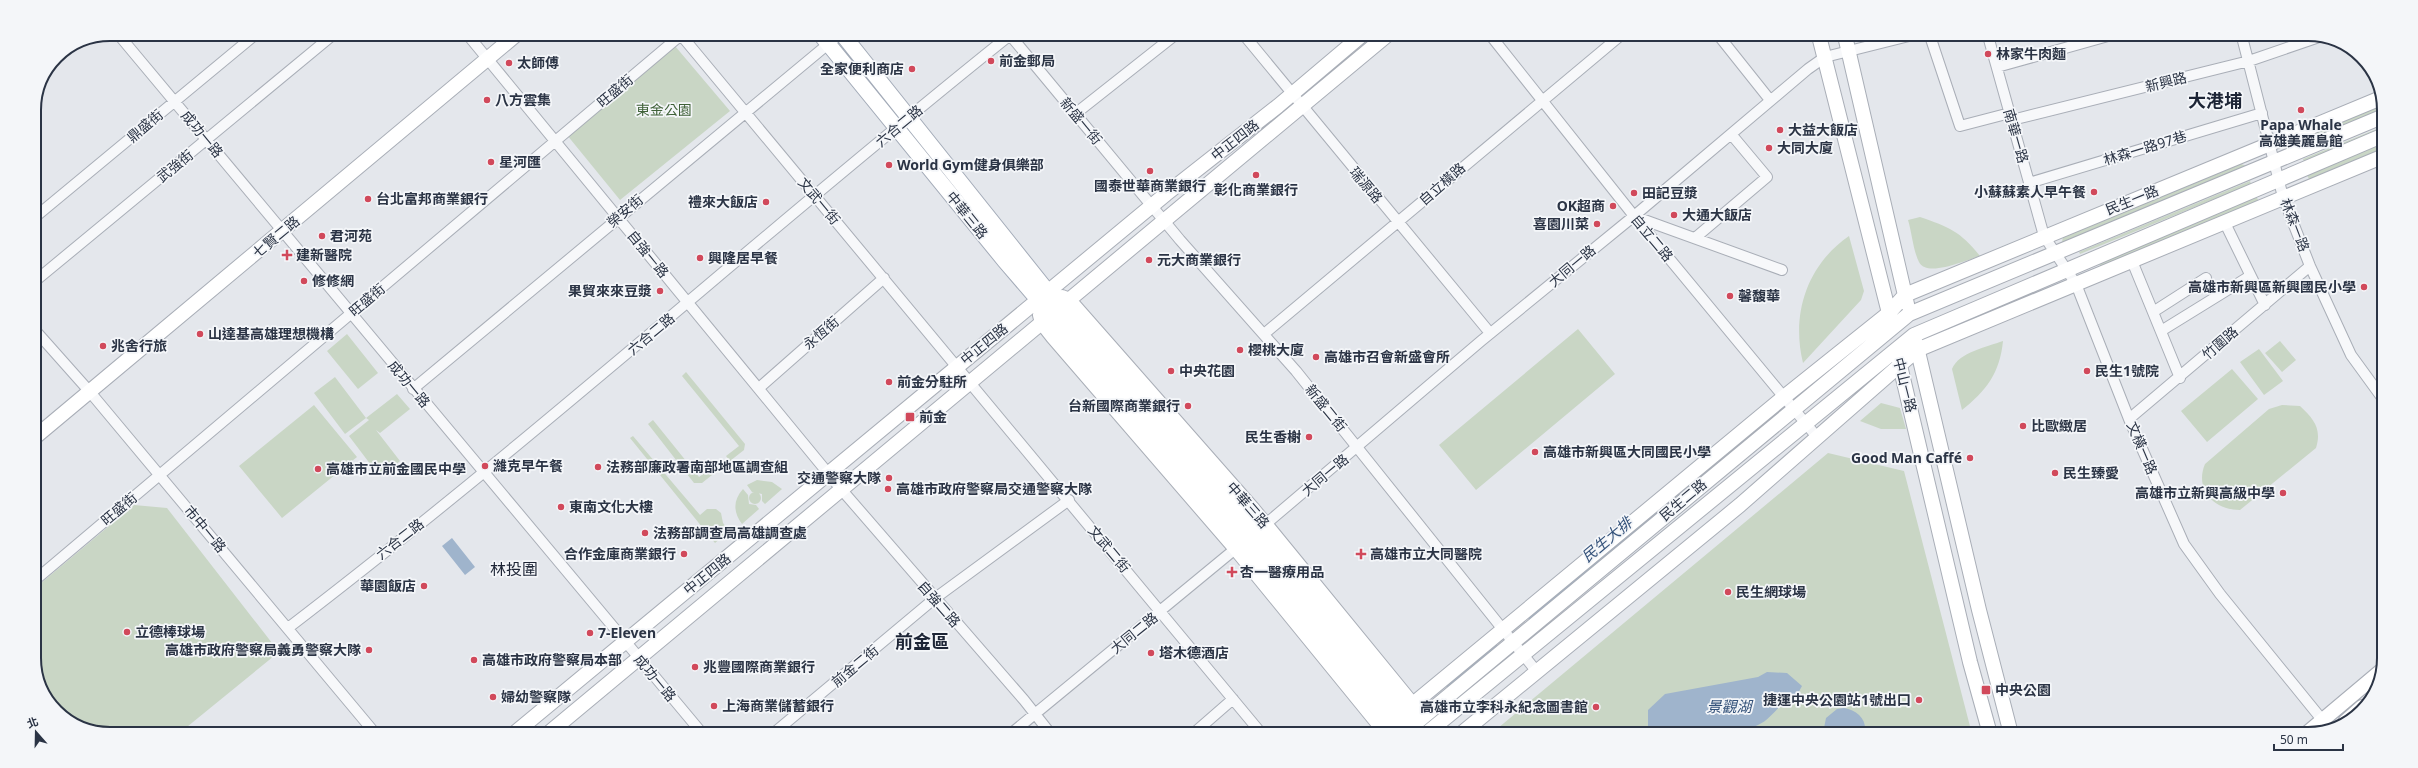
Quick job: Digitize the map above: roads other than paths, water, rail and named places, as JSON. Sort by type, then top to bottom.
[{"type":"main road","name":"七賢二路","points":[[41,432],[283,232],[509,41]]},
{"type":"main road","name":"中華三路","points":[[831,41],[896,128],[1056,311],[1250,537],[1392,722],[1411,727]]},
{"type":"main road","name":"中華三路","points":[[848,41],[909,117],[1043,296],[1250,537],[1392,722]]},
{"type":"main road","name":"中正四路","points":[[522,727],[623,641],[829,474],[957,366],[1356,41]]},
{"type":"main road","name":"中正四路","points":[[556,727],[1304,106],[1380,41]]},
{"type":"main road","name":"中山一路","points":[[1820,41],[1891,320],[1896,347],[1970,662],[1988,727]]},
{"type":"main road","name":"中山一路","points":[[1846,41],[1917,350],[1979,610],[2009,727]]},
{"type":"main road","name":"民生一路","points":[[1891,320],[1905,295],[2044,236],[2376,100]]},
{"type":"main road","name":"民生一路","points":[[1909,314],[2054,252],[2377,119]]},
{"type":"main road","points":[[1896,347],[1914,335],[2065,269],[2377,139]]},
{"type":"main road","points":[[1469,727],[1732,512],[1917,350],[2224,221],[2377,159]]},
{"type":"main road","name":"民生二路","points":[[1421,727],[1513,643],[1794,409],[1891,320],[1909,314]]},
{"type":"main road","points":[[1392,722],[1784,397],[1891,320]]},
{"type":"main road","name":"民生二路","points":[[1422,727],[1523,655],[1806,423],[1896,347]]},
{"type":"main road","points":[[2325,724],[2374,678]]},
{"type":"street","name":"成功一路","points":[[124,41],[623,641],[697,727]]},
{"type":"street","name":"鼎盛街","points":[[41,212],[248,41]]},
{"type":"street","name":"武強街","points":[[41,276],[326,41]]},
{"type":"street","name":"自強一路","points":[[473,41],[829,474]]},
{"type":"street","name":"旺盛街","points":[[41,574],[674,41]]},
{"type":"street","name":"文武一街","points":[[686,41],[957,366]]},
{"type":"street","name":"榮安街","points":[[414,389],[618,217],[746,112],[826,41]]},
{"type":"street","name":"六合二路","points":[[288,628],[484,474],[909,117],[1003,41]]},
{"type":"street","name":"新盛一街","points":[[1015,41],[1152,206]]},
{"type":"street","points":[[1075,114],[1167,41]]},
{"type":"street","name":"瑞源路","points":[[1249,41],[1490,333]]},
{"type":"street","name":"自立二路","points":[[1496,41],[1634,216],[1817,437]]},
{"type":"street","name":"自立橫路","points":[[1264,334],[1614,41]]},
{"type":"street","points":[[1723,41],[1770,100]]},
{"type":"street","name":"大同一路","points":[[1250,537],[1358,447],[1490,333],[1634,216],[1770,100],[1825,58],[1889,41]]},
{"type":"street","name":"新興路","points":[[1932,41],[1960,126],[2011,116],[2249,61],[2307,41]]},
{"type":"street","name":"南華一路","points":[[1989,41],[2044,236]]},
{"type":"street","points":[[1997,67],[2090,41]]},
{"type":"street","name":"林森一路","points":[[2243,41],[2283,197],[2310,266],[2351,355],[2377,391]]},
{"type":"street","name":"林森一路97巷","points":[[2030,183],[2262,113]]},
{"type":"street","points":[[1695,238],[1767,178],[1731,134]]},
{"type":"street","name":"新盛二街","points":[[1152,206],[1264,334],[1358,447],[1537,672]]},
{"type":"street","points":[[1634,216],[1782,270]]},
{"type":"street","points":[[2224,221],[2265,305]]},
{"type":"street","name":"文橫一路","points":[[2044,236],[2076,284],[2129,419],[2184,544],[2224,600],[2325,724]]},
{"type":"street","points":[[2132,260],[2180,378]]},
{"type":"street","name":"竹圍路","points":[[2129,419],[2180,378],[2310,266]]},
{"type":"street","points":[[2161,331],[2250,276]]},
{"type":"street","name":"永恆街","points":[[759,388],[884,278]]},
{"type":"street","points":[[2153,312],[2206,278]]},
{"type":"street","name":"市中一路","points":[[41,337],[160,475],[370,727]]},
{"type":"street","name":"文武二街","points":[[957,366],[1256,727]]},
{"type":"street","name":"自強二路","points":[[829,474],[934,599],[1000,671],[1046,727]]},
{"type":"street","name":"前金二街","points":[[781,727],[934,599],[1068,500]]},
{"type":"street","name":"大同二路","points":[[1020,727],[1250,537]]},
{"type":"street","points":[[1201,727],[1233,699]]},
{"type":"water","points":[[452,538],[475,567],[465,575],[442,546]]},
{"type":"water","name":"景觀湖","points":[[1767,672],[1787,673],[1802,686],[1797,695],[1785,702],[1763,722],[1753,727],[1648,727],[1648,710],[1665,694],[1758,677]]},
{"type":"water","points":[[1837,709],[1849,709],[1857,713],[1863,719],[1865,727],[1824,727],[1826,718]]},
{"type":"waterway","name":"民生大排","points":[[1725,456],[1760,428]]},
{"type":"waterway","name":"民生大排","points":[[1530,618],[1698,479]]},
{"type":"waterway","name":"民生大排","points":[[1448,686],[1496,646]]},
{"type":"place","name":"林家牛肉麵","points":[[1988,54]]},
{"type":"place","name":"前金郵局","points":[[991,61]]},
{"type":"place","name":"太師傅","points":[[509,63]]},
{"type":"place","name":"全家便利商店","points":[[912,69]]},
{"type":"place","name":"八方雲集","points":[[487,100]]},
{"type":"place","name":"Papa Whale 高雄美麗島館","points":[[2301,110]]},
{"type":"place","name":"大益大飯店","points":[[1780,130]]},
{"type":"place","name":"大同大廈","points":[[1769,148]]},
{"type":"place","name":"星河匯","points":[[491,162]]},
{"type":"place","name":"World Gym健身俱樂部","points":[[889,165]]},
{"type":"place","name":"國泰世華商業銀行","points":[[1150,171]]},
{"type":"place","name":"彰化商業銀行","points":[[1256,175]]},
{"type":"place","name":"小蘇蘇素人早午餐","points":[[2094,192]]},
{"type":"place","name":"田記豆漿","points":[[1634,193]]},
{"type":"place","name":"台北富邦商業銀行","points":[[368,199]]},
{"type":"place","name":"禮來大飯店","points":[[766,202]]},
{"type":"place","name":"OK超商","points":[[1613,206]]},
{"type":"place","name":"大通大飯店","points":[[1674,215]]},
{"type":"place","name":"喜園川菜","points":[[1597,224]]},
{"type":"place","name":"君河苑","points":[[322,236]]},
{"type":"place","name":"建新醫院","points":[[287,255]]},
{"type":"place","name":"興隆居早餐","points":[[700,258]]},
{"type":"place","name":"元大商業銀行","points":[[1149,260]]},
{"type":"place","name":"修修網","points":[[304,281]]},
{"type":"place","name":"高雄市新興區新興國民小學","points":[[2364,287]]},
{"type":"place","name":"果貿來來豆漿","points":[[660,291]]},
{"type":"place","name":"馨馥華","points":[[1730,296]]},
{"type":"place","name":"山達基高雄理想機構","points":[[200,334]]},
{"type":"place","name":"兆舍行旅","points":[[103,346]]},
{"type":"place","name":"櫻桃大廈","points":[[1240,350]]},
{"type":"place","name":"高雄市召會新盛會所","points":[[1316,357]]},
{"type":"place","name":"中央花園","points":[[1171,371]]},
{"type":"place","name":"民生1號院","points":[[2087,371]]},
{"type":"place","name":"前金分駐所","points":[[889,382]]},
{"type":"place","name":"台新國際商業銀行","points":[[1188,406]]},
{"type":"place","name":"前金","points":[[910,417]]},
{"type":"place","name":"比歐緻居","points":[[2023,426]]},
{"type":"place","name":"民生香榭","points":[[1309,437]]},
{"type":"place","name":"高雄市新興區大同國民小學","points":[[1535,452]]},
{"type":"place","name":"Good Man Caffé","points":[[1970,458]]},
{"type":"place","name":"濰克早午餐","points":[[485,466]]},
{"type":"place","name":"法務部廉政署南部地區調查組","points":[[598,467]]},
{"type":"place","name":"高雄市立前金國民中學","points":[[318,469]]},
{"type":"place","name":"民生臻愛","points":[[2055,473]]},
{"type":"place","name":"交通警察大隊","points":[[889,478]]},
{"type":"place","name":"高雄市政府警察局交通警察大隊","points":[[888,489]]},
{"type":"place","name":"高雄市立新興高級中學","points":[[2283,493]]},
{"type":"place","name":"東南文化大樓","points":[[561,507]]},
{"type":"place","name":"法務部調查局高雄調查處","points":[[645,533]]},
{"type":"place","name":"合作金庫商業銀行","points":[[684,554]]},
{"type":"place","name":"高雄市立大同醫院","points":[[1361,554]]},
{"type":"place","name":"杏一醫療用品","points":[[1232,572]]},
{"type":"place","name":"華園飯店","points":[[424,586]]},
{"type":"place","name":"民生網球場","points":[[1728,592]]},
{"type":"place","name":"立德棒球場","points":[[127,632]]},
{"type":"place","name":"7-Eleven","points":[[590,633]]},
{"type":"place","name":"高雄市政府警察局義勇警察大隊","points":[[369,650]]},
{"type":"place","name":"塔木德酒店","points":[[1151,653]]},
{"type":"place","name":"高雄市政府警察局本部","points":[[474,660]]},
{"type":"place","name":"兆豐國際商業銀行","points":[[695,667]]},
{"type":"place","name":"中央公園","points":[[1986,690]]},
{"type":"place","name":"婦幼警察隊","points":[[493,697]]},
{"type":"place","name":"捷運中央公園站1號出口","points":[[1919,700]]},
{"type":"place","name":"上海商業儲蓄銀行","points":[[714,706]]},
{"type":"place","name":"高雄市立李科永紀念圖書館","points":[[1596,707]]},
{"type":"district","name":"大港埔","points":[[2215,101]]},
{"type":"district","name":"林投圍","points":[[514,569]]},
{"type":"district","name":"前金區","points":[[922,642]]},
{"type":"park label","name":"東金公園","points":[[664,110]]}]
